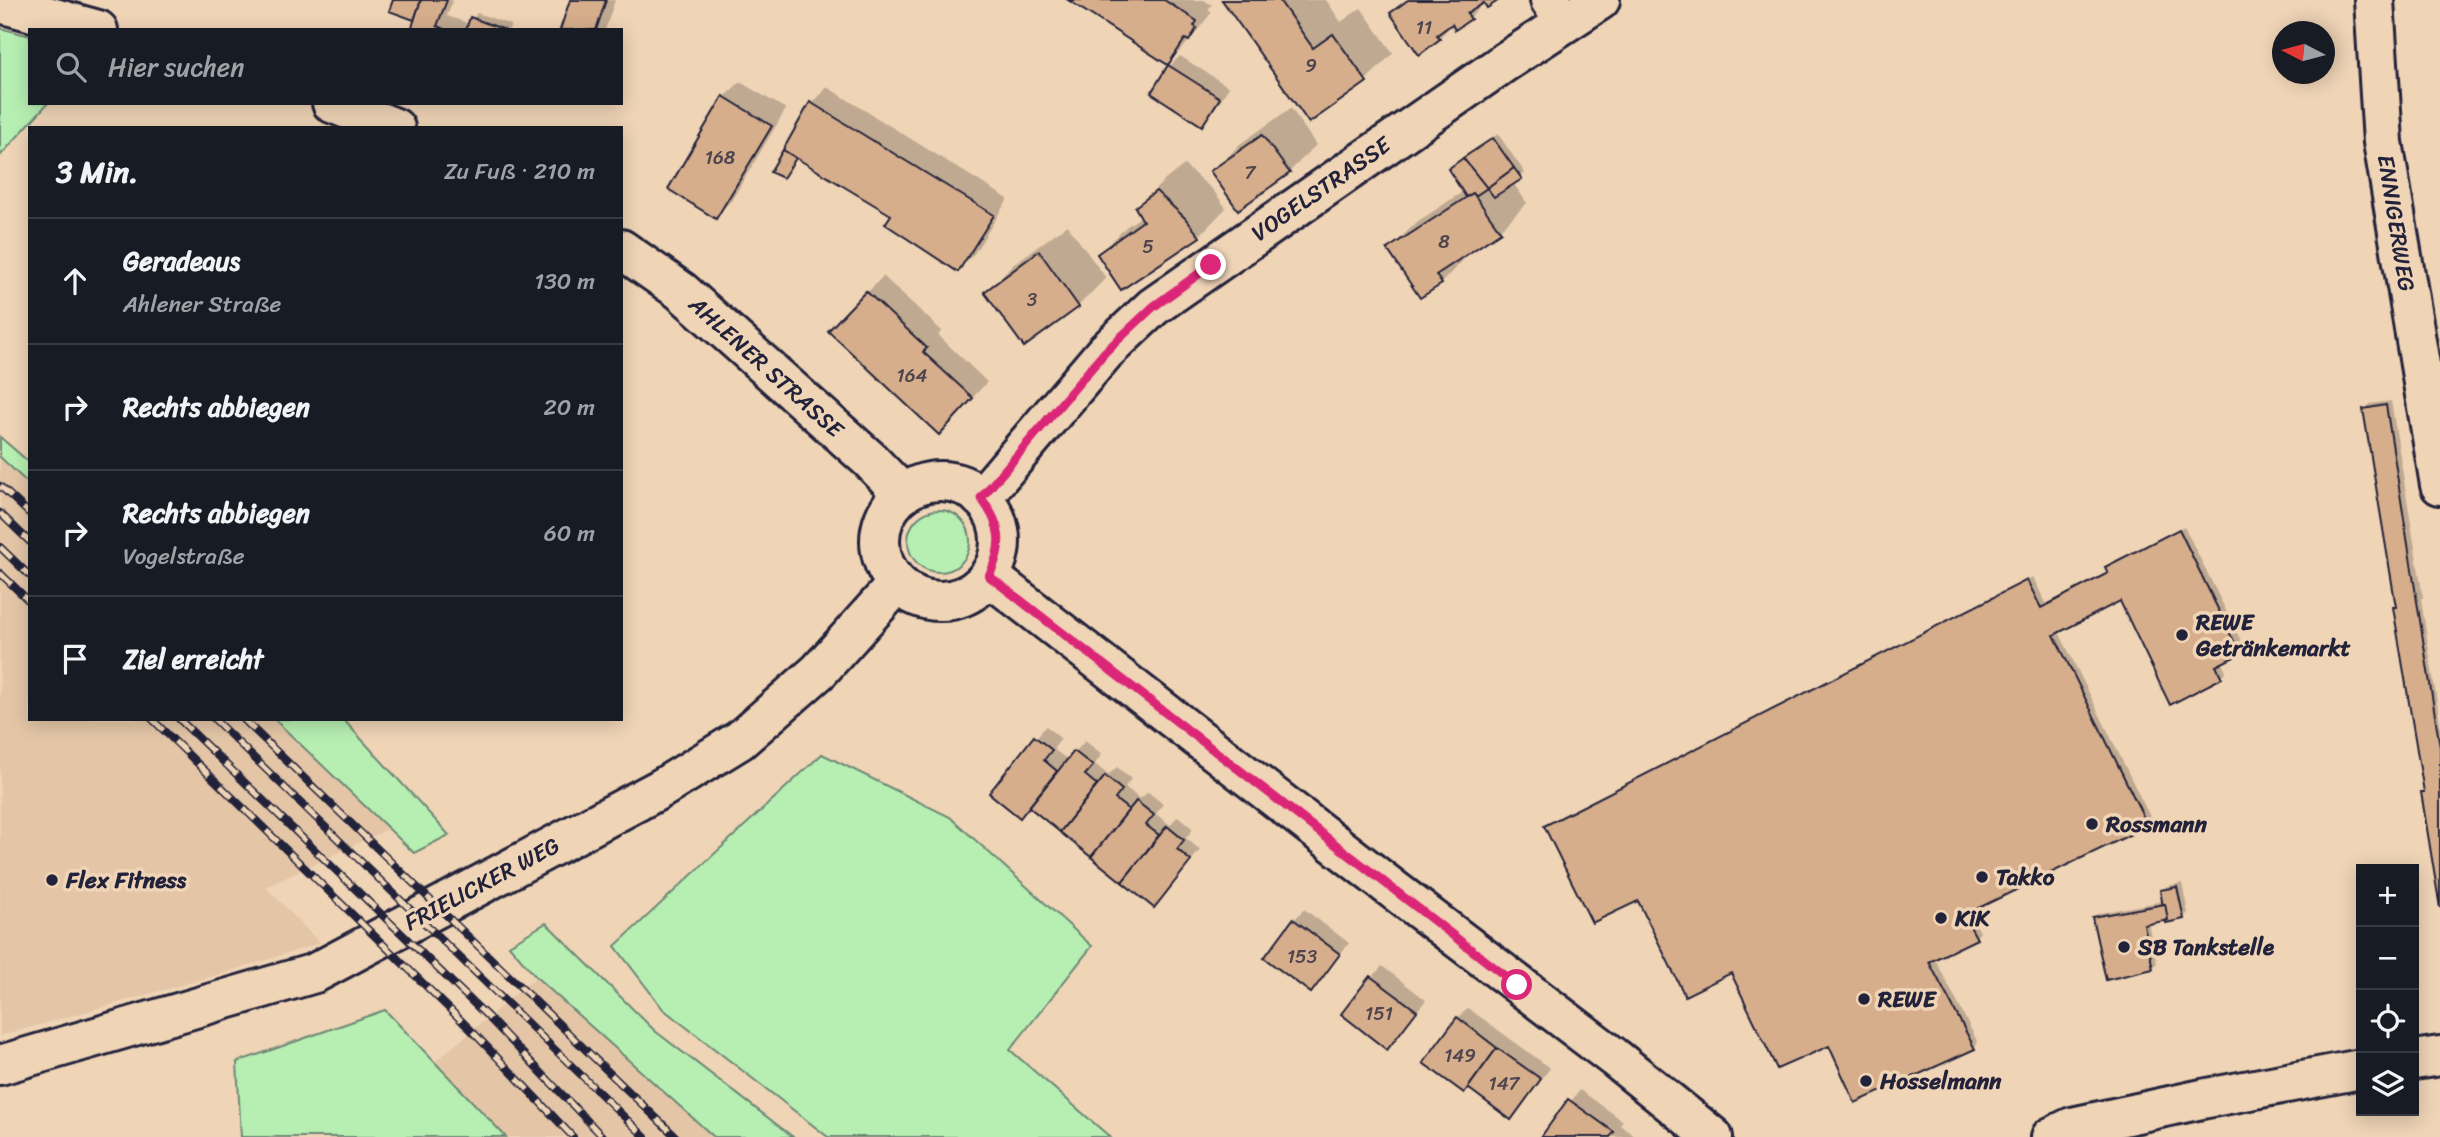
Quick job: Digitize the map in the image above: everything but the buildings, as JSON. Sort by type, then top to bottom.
[{"type":"street","name":"VOGELSTRASSE","points":[[981,498],[1105,352],[1153,307],[1558,11],[1600,0]]},
{"type":"street","name":"ENNIGERWEG","points":[[2374,0],[2383,142],[2440,485]]},
{"type":"street","points":[[0,3],[91,28]]},
{"type":"street","points":[[336,105],[391,126]]},
{"type":"street","name":"AHLENER STRASSE","points":[[623,250],[681,291],[869,459],[903,494]]},
{"type":"street","points":[[935,481],[951,482],[967,488],[981,498],[998,527],[996,561],[989,576],[977,588],[962,597],[945,601],[928,600],[897,584],[887,570],[881,554],[883,521],[891,506],[903,494],[918,485],[935,481]]},
{"type":"street","points":[[989,576],[1615,1058],[1713,1137]]},
{"type":"street","name":"FRIELICKER WEG","points":[[0,1065],[315,973],[662,788],[740,740],[819,671],[897,584]]},
{"type":"street","points":[[2419,1059],[2440,1056]]},
{"type":"street","points":[[2052,1137],[2072,1127],[2356,1070]]},
{"type":"shaded area","points":[[0,457],[28,483],[28,721],[276,721],[388,829],[266,887],[320,943],[0,1036]]},
{"type":"shaded area","points":[[536,977],[714,1137],[506,1137],[435,1062]]},
{"type":"green space","points":[[0,28],[28,35],[28,105],[46,105],[0,156]]},
{"type":"green space","points":[[0,437],[28,461],[28,483],[0,457]]},
{"type":"green space","points":[[939,510],[961,519],[970,541],[961,563],[939,572],[917,563],[908,541],[917,519]]},
{"type":"green space","points":[[276,721],[345,721],[449,835],[414,853]]},
{"type":"green space","points":[[822,754],[950,817],[1092,946],[1010,1050],[1110,1137],[828,1137],[663,1009],[615,946]]},
{"type":"green space","points":[[546,923],[655,1031],[793,1137],[714,1137],[536,977],[509,945]]},
{"type":"green space","points":[[385,1010],[506,1137],[241,1137],[237,1062]]},
{"type":"railway","points":[[0,486],[28,512]]},
{"type":"railway","points":[[0,513],[28,540]]},
{"type":"railway","points":[[0,547],[28,574]]},
{"type":"railway","points":[[0,573],[28,600]]},
{"type":"railway","points":[[154,721],[472,1031],[573,1137]]},
{"type":"railway","points":[[181,721],[488,1017],[603,1137]]},
{"type":"railway","points":[[216,721],[645,1137]]},
{"type":"railway","points":[[245,721],[676,1137]]},
{"type":"place","name":"REWE Getränkemarkt","points":[[2182,635]]},
{"type":"place","name":"Rossmann","points":[[2092,824]]},
{"type":"place","name":"Takko","points":[[1982,877]]},
{"type":"place","name":"Flex Fitness","points":[[52,880]]},
{"type":"place","name":"KiK","points":[[1941,918]]},
{"type":"place","name":"SB Tankstelle","points":[[2124,947]]},
{"type":"place","name":"REWE","points":[[1864,999]]},
{"type":"place","name":"Hosselmann","points":[[1866,1081]]},
{"type":"route","points":[[1211,265],[1153,307],[1105,352],[981,498],[998,527],[996,561],[989,576],[1517,985]]}]
